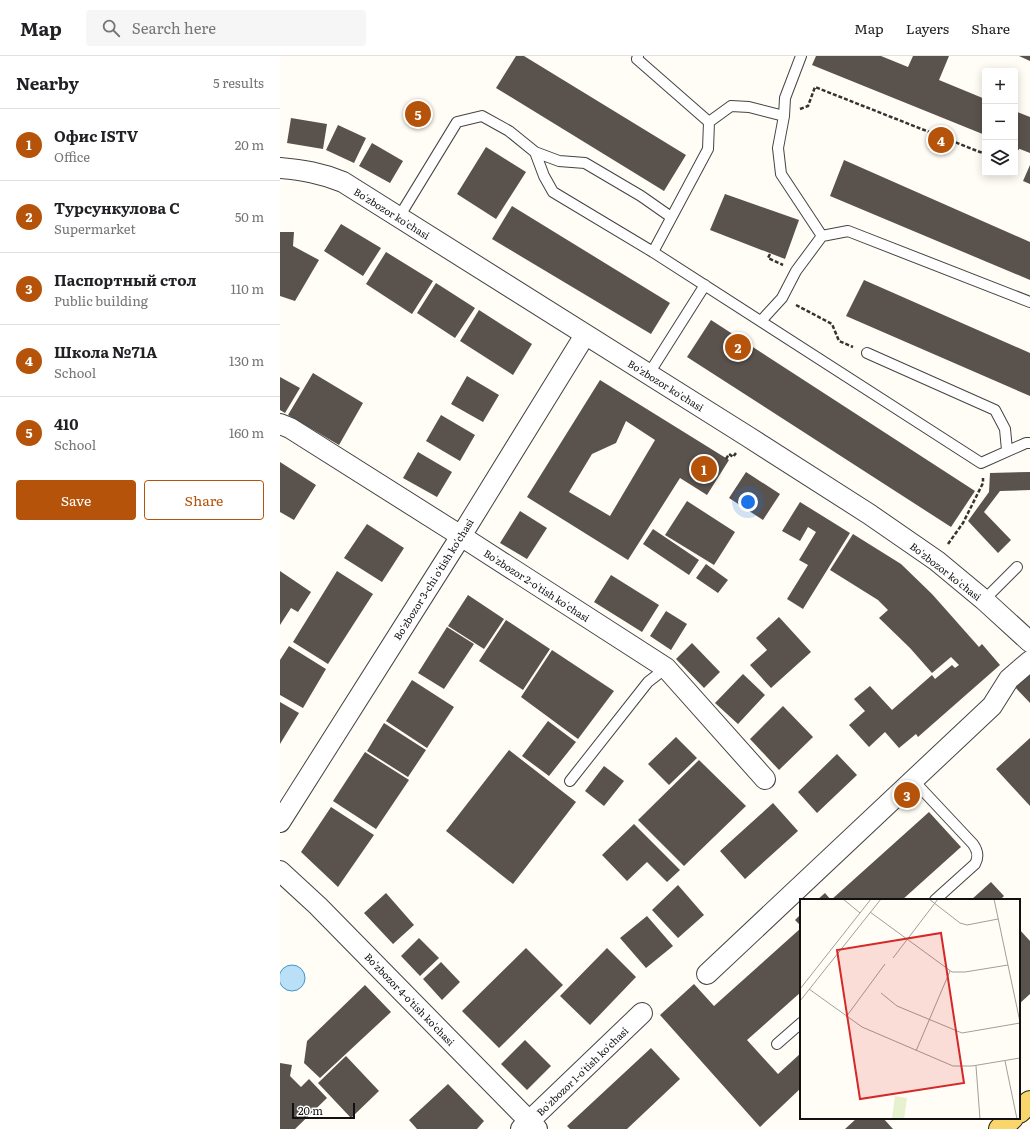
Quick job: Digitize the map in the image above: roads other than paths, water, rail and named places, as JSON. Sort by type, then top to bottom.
[{"type":"main road","points":[[1020,1111],[1030,1102]]},
{"type":"main road","points":[[1000,1129],[1011,1119]]},
{"type":"street","name":"Bo'zbozor ko'chasi","points":[[280,168],[310,171],[327,175],[343,182],[747,436],[863,510],[937,561],[984,600],[1030,642]]},
{"type":"street","name":"Bo'zbozor 3-chi o'tish ko'chasi","points":[[280,822],[586,335]]},
{"type":"street","name":"Bo'zbozor 2-o'tish ko'chasi","points":[[280,424],[290,428],[461,536],[666,668],[765,779]]},
{"type":"street","points":[[707,974],[992,706],[1009,679],[1030,661]]},
{"type":"street","name":"Bo'zbozor 4-o'tish ko'chasi","points":[[280,871],[324,911],[529,1126]]},
{"type":"street","name":"Bo'zbozor 1-o'tish ko'chasi","points":[[529,1126],[642,1013]]},
{"type":"lane","points":[[802,56],[785,98],[784,116],[778,148],[781,174],[822,236]]},
{"type":"lane","points":[[637,57],[709,122]]},
{"type":"lane","points":[[709,122],[731,106],[749,107],[784,116]]},
{"type":"lane","points":[[399,217],[457,122],[482,116],[508,131],[535,152],[559,161],[585,163],[641,196],[672,217]]},
{"type":"lane","points":[[653,252],[708,149],[709,122]]},
{"type":"lane","points":[[535,152],[544,176],[553,192],[706,285],[981,464],[1007,450],[1026,442],[1030,443]]},
{"type":"lane","points":[[761,321],[782,298],[796,271],[822,236],[848,231],[1030,302]]},
{"type":"lane","points":[[648,375],[706,285]]},
{"type":"lane","points":[[867,353],[995,410],[1006,429],[1007,450]]},
{"type":"lane","points":[[984,600],[1017,567]]},
{"type":"lane","points":[[570,781],[648,682],[666,668]]},
{"type":"lane","points":[[914,780],[973,844],[977,854],[975,864],[937,899]]},
{"type":"lane","points":[[777,1044],[800,1024]]},
{"type":"water","points":[[292,965],[301,969],[305,978],[301,987],[292,991],[283,987],[279,978],[283,969]]},
{"type":"place","name":"410","points":[[418,114]]},
{"type":"place","name":"Школа №71А","points":[[941,140]]},
{"type":"place","name":"Турсункулова С","points":[[738,347]]},
{"type":"place","name":"Офис ISTV","points":[[704,469]]},
{"type":"place","name":"Паспортный стол","points":[[907,795]]}]
